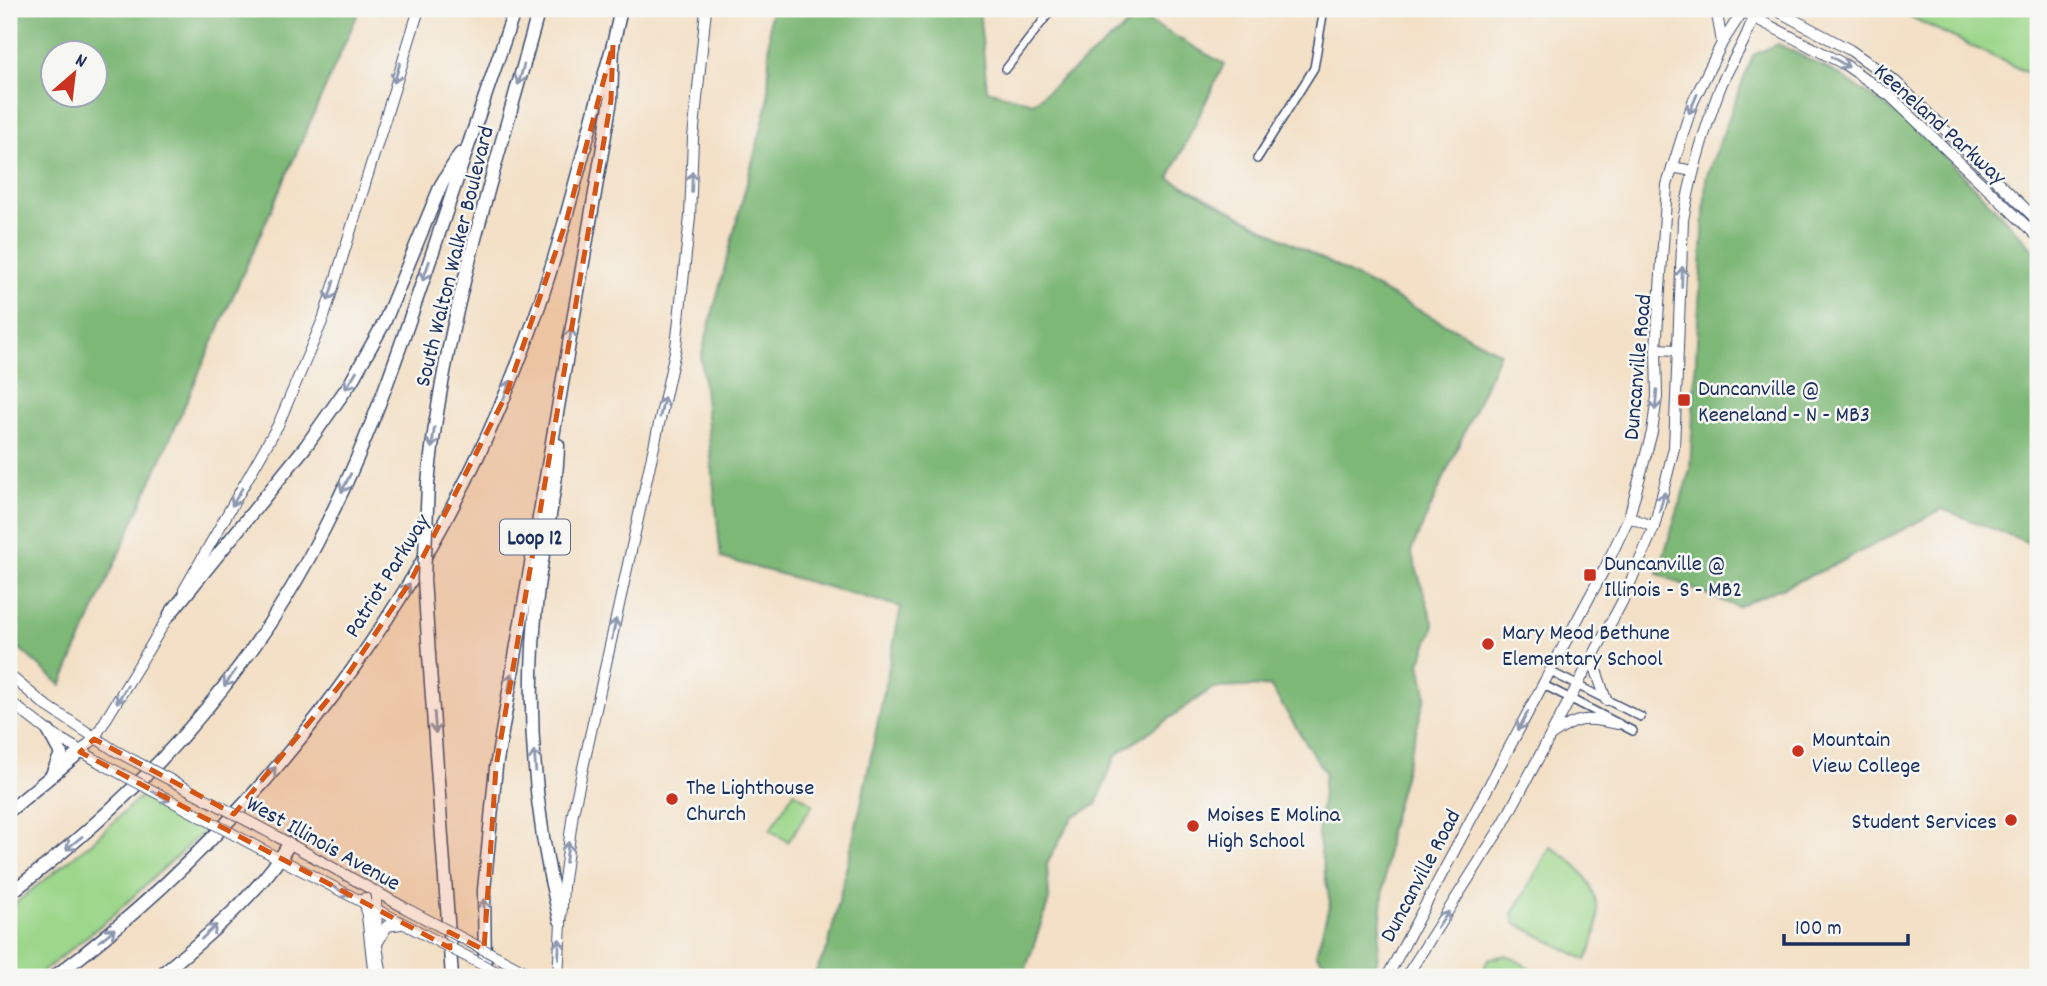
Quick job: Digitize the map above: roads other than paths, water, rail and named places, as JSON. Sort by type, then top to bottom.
[{"type":"highway","points":[[9,894],[84,835],[191,728],[229,680],[295,581],[325,527],[375,418],[514,9]]},
{"type":"highway","name":"South Walton Walker Boulevard","points":[[452,977],[424,579],[428,484],[441,384],[461,293],[539,9]]},
{"type":"highway","name":"Loop 12","points":[[485,977],[484,890],[491,805],[611,100],[612,45],[621,9]]},
{"type":"highway","name":"Patriot Parkway","points":[[54,977],[163,885],[207,843],[268,777],[345,680],[410,582],[482,448],[528,339],[566,222],[612,45]]},
{"type":"highway","points":[[170,614],[306,446],[351,382],[397,295],[442,185],[471,136]]},
{"type":"highway","points":[[559,400],[558,457],[538,589],[532,695],[536,783],[550,877],[561,920]]},
{"type":"highway","points":[[48,780],[61,754],[49,732]]},
{"type":"highway","points":[[9,811],[80,752]]},
{"type":"highway","points":[[158,977],[221,921],[280,859],[289,844]]},
{"type":"main road","points":[[80,752],[94,739],[170,614],[278,425],[324,317],[419,9]]},
{"type":"main road","points":[[558,977],[561,920],[573,813],[676,347],[690,217],[693,138],[706,9]]},
{"type":"main road","points":[[1716,9],[1722,43]]},
{"type":"main road","name":"Keeneland Parkway","points":[[1774,9],[1808,26],[1896,82],[2038,221]]},
{"type":"main road","name":"Duncanville Road","points":[[1387,977],[1629,517],[1652,432],[1657,397],[1656,349],[1667,185],[1693,102],[1741,10]]},
{"type":"main road","name":"Keeneland Parkway","points":[[1741,10],[1754,13],[1844,64],[1889,96],[2038,237]]},
{"type":"main road","name":"Duncanville Road","points":[[1406,977],[1490,846],[1622,602],[1654,527],[1674,448],[1683,220],[1693,171],[1720,89],[1754,13]]},
{"type":"main road","points":[[1801,41],[1808,26]]},
{"type":"main road","points":[[1672,167],[1693,171]]},
{"type":"main road","points":[[1656,349],[1678,350]]},
{"type":"main road","points":[[1629,517],[1654,527]]},
{"type":"main road","points":[[1592,657],[1605,699]]},
{"type":"main road","name":"West Illinois Avenue","points":[[9,675],[44,704],[94,739],[531,975]]},
{"type":"main road","name":"West Illinois Avenue","points":[[9,701],[80,752],[506,977]]},
{"type":"main road","points":[[1548,738],[1571,721],[1592,718],[1617,723]]},
{"type":"main road","points":[[371,890],[365,904],[374,977]]},
{"type":"main road","points":[[371,890],[382,977]]},
{"type":"main road","points":[[377,946],[387,926],[408,926]]},
{"type":"street","points":[[1006,69],[1052,9]]},
{"type":"street","points":[[1258,159],[1314,68],[1324,9]]},
{"type":"street","points":[[1549,671],[1641,717]]},
{"type":"street","points":[[1542,684],[1633,732]]},
{"type":"place","name":"Duncanville @ Keeneland - N - MB3","points":[[1684,400]]},
{"type":"place","name":"Duncanville @ Illinois - S - MB2","points":[[1590,575]]},
{"type":"place","name":"Mary Meod Bethune Elementary School","points":[[1488,644]]},
{"type":"place","name":"Mountain View College","points":[[1798,751]]},
{"type":"place","name":"The Lighthouse Church","points":[[672,799]]},
{"type":"place","name":"Student Services","points":[[2011,820]]},
{"type":"place","name":"Moises E Molina High School","points":[[1193,826]]}]
